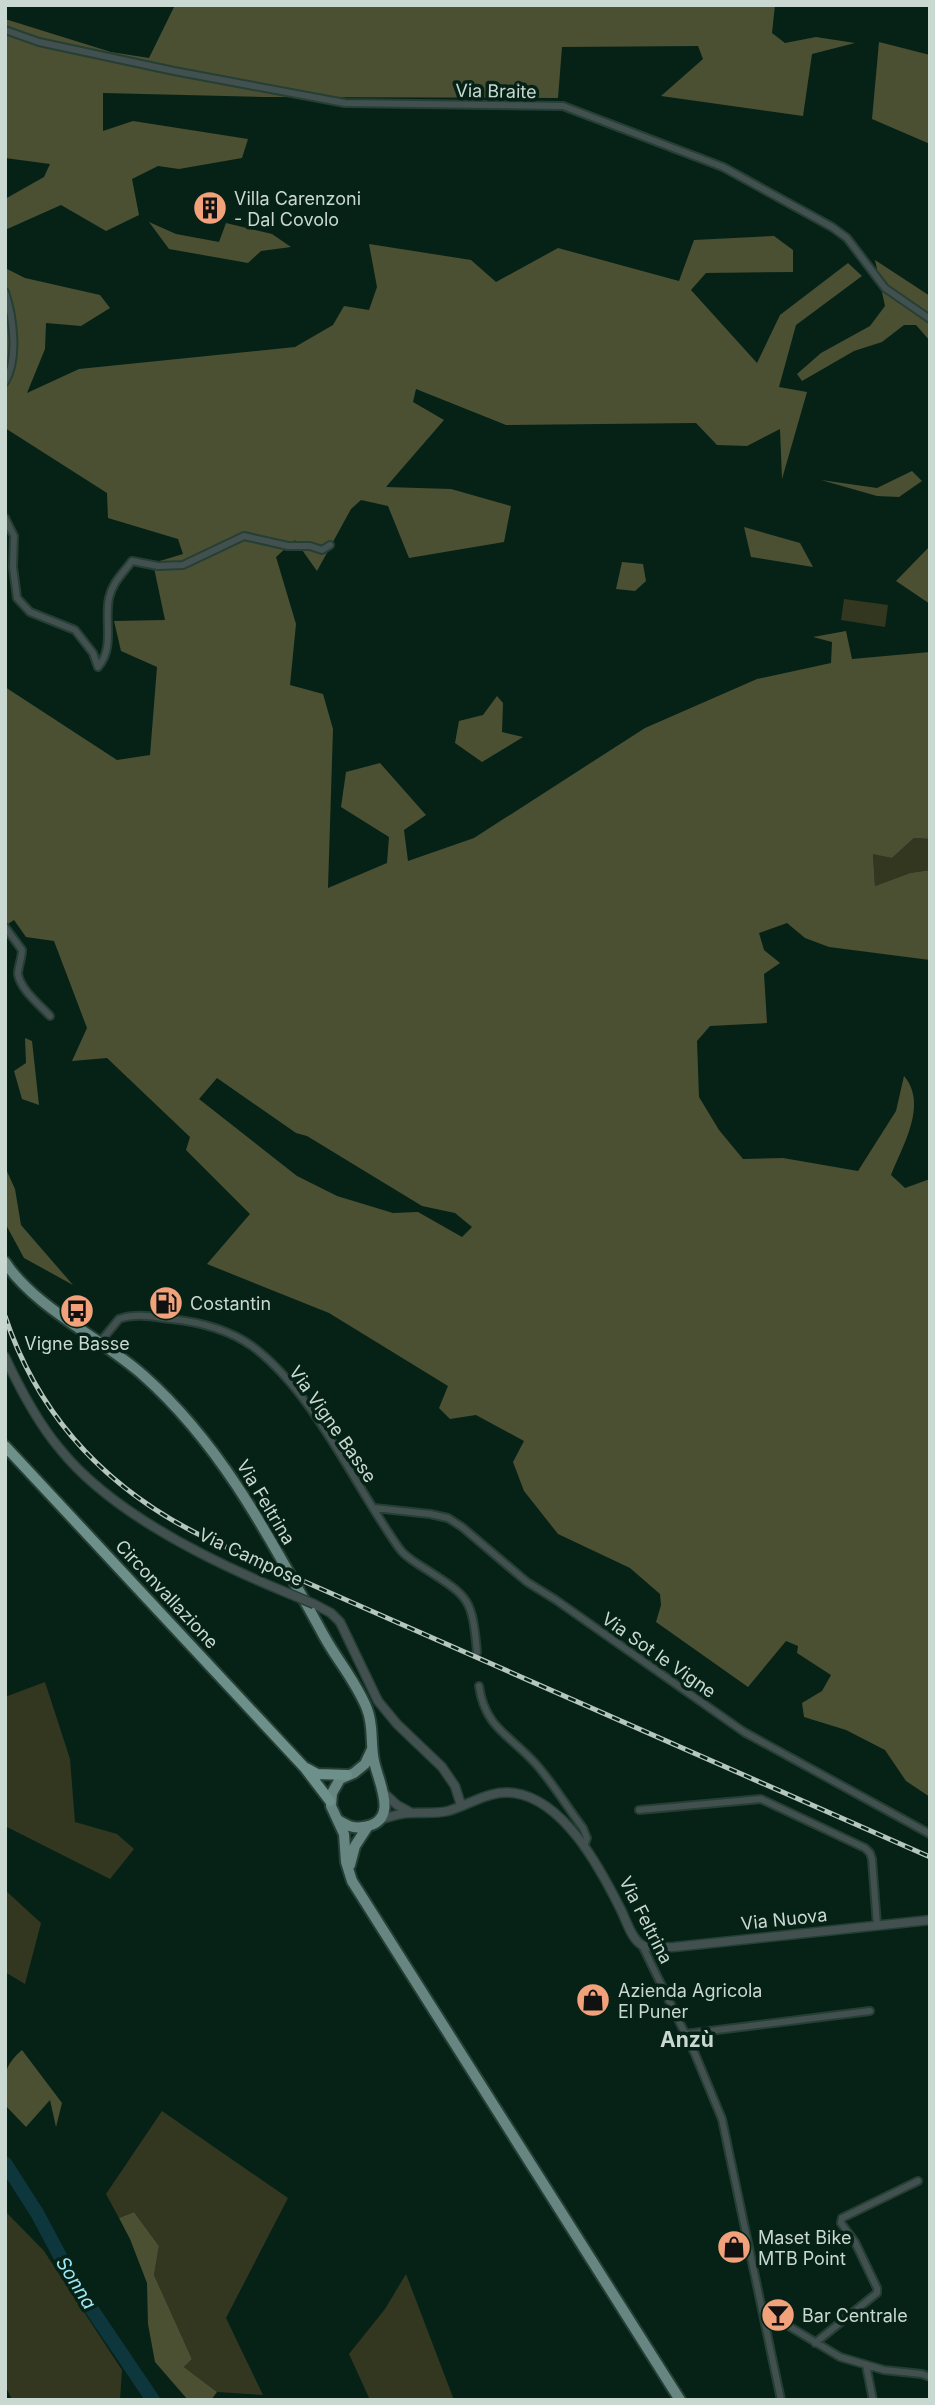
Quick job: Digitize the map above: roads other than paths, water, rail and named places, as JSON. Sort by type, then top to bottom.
[{"type":"highway","name":"Circonvallazione","points":[[5,1446],[304,1767],[330,1801]]},
{"type":"highway","points":[[304,1767],[317,1774],[351,1774]]},
{"type":"main road","name":"Via Feltrina","points":[[5,1262],[32,1292],[101,1341],[159,1389],[194,1425],[218,1455],[364,1702],[372,1726],[372,1749],[383,1790]]},
{"type":"main road","points":[[372,1749],[365,1764],[335,1785],[330,1801],[344,1834],[349,1875],[366,1906],[680,2400]]},
{"type":"main road","points":[[349,1875],[355,1846],[385,1804],[383,1790],[370,1776],[351,1774]]},
{"type":"main road","name":"Via Feltrina","points":[[338,1819],[352,1827],[372,1823]]},
{"type":"street","name":"Via Braite","points":[[5,30],[39,42],[174,71],[345,103],[563,106],[723,167],[832,227],[847,239],[885,288],[930,319]]},
{"type":"street","points":[[5,292],[13,316],[12,359],[10,374],[5,382]]},
{"type":"street","points":[[5,518],[14,536],[13,567],[17,598],[30,612],[75,630],[93,653],[99,667],[108,649],[109,599],[114,584],[132,561],[159,566],[183,565],[244,536],[288,546],[310,545],[322,550],[330,545]]},
{"type":"street","points":[[5,927],[22,950],[18,974],[21,981],[50,1016]]},
{"type":"street","name":"Via Vigne Basse","points":[[101,1341],[119,1320],[142,1315],[194,1321],[223,1330],[250,1345],[274,1365],[299,1394],[402,1552],[450,1583],[462,1594],[470,1607],[477,1652]]},
{"type":"street","name":"Via Campose","points":[[5,1357],[34,1412],[60,1450],[98,1488],[140,1518],[213,1558],[331,1613],[340,1622],[379,1701],[397,1724],[442,1767],[455,1786],[461,1805]]},
{"type":"street","name":"Via Sot le Vigne","points":[[374,1508],[448,1518],[527,1582],[744,1732],[930,1834]]},
{"type":"street","points":[[479,1686],[485,1712],[495,1727],[534,1761],[583,1828],[587,1838],[584,1847]]},
{"type":"street","points":[[383,1790],[397,1805],[413,1812]]},
{"type":"street","name":"Via Feltrina","points":[[372,1823],[413,1812],[440,1812],[479,1797],[499,1793],[530,1797],[551,1811],[584,1847],[609,1886],[636,1940],[642,1945],[722,2119],[781,2400]]},
{"type":"street","points":[[639,1810],[761,1799],[865,1848],[872,1859],[877,1925]]},
{"type":"street","name":"Via Nuova","points":[[642,1945],[674,1947],[930,1920]]},
{"type":"street","points":[[685,2034],[870,2011]]},
{"type":"street","points":[[815,2343],[877,2293],[855,2242],[841,2223],[842,2218],[918,2181]]},
{"type":"street","points":[[762,2310],[840,2357],[866,2365],[930,2377]]},
{"type":"street","points":[[866,2365],[873,2400]]},
{"type":"waterway","name":"Sonna","points":[[5,2163],[37,2213],[76,2286],[153,2400]]},
{"type":"railway","points":[[5,1316],[20,1354],[59,1421],[111,1476],[174,1521],[210,1540],[930,1857]]},
{"type":"place","name":"Villa Carenzoni - Dal Covolo","points":[[210,208]]},
{"type":"place","name":"Costantin","points":[[166,1303]]},
{"type":"place","name":"Vigne Basse","points":[[77,1311]]},
{"type":"place","name":"Azienda Agricola El Puner","points":[[593,2000]]},
{"type":"place","name":"Maset Bike MTB Point","points":[[734,2247]]},
{"type":"place","name":"Bar Centrale","points":[[778,2315]]},
{"type":"district","name":"Anzù","points":[[687,2039]]}]
